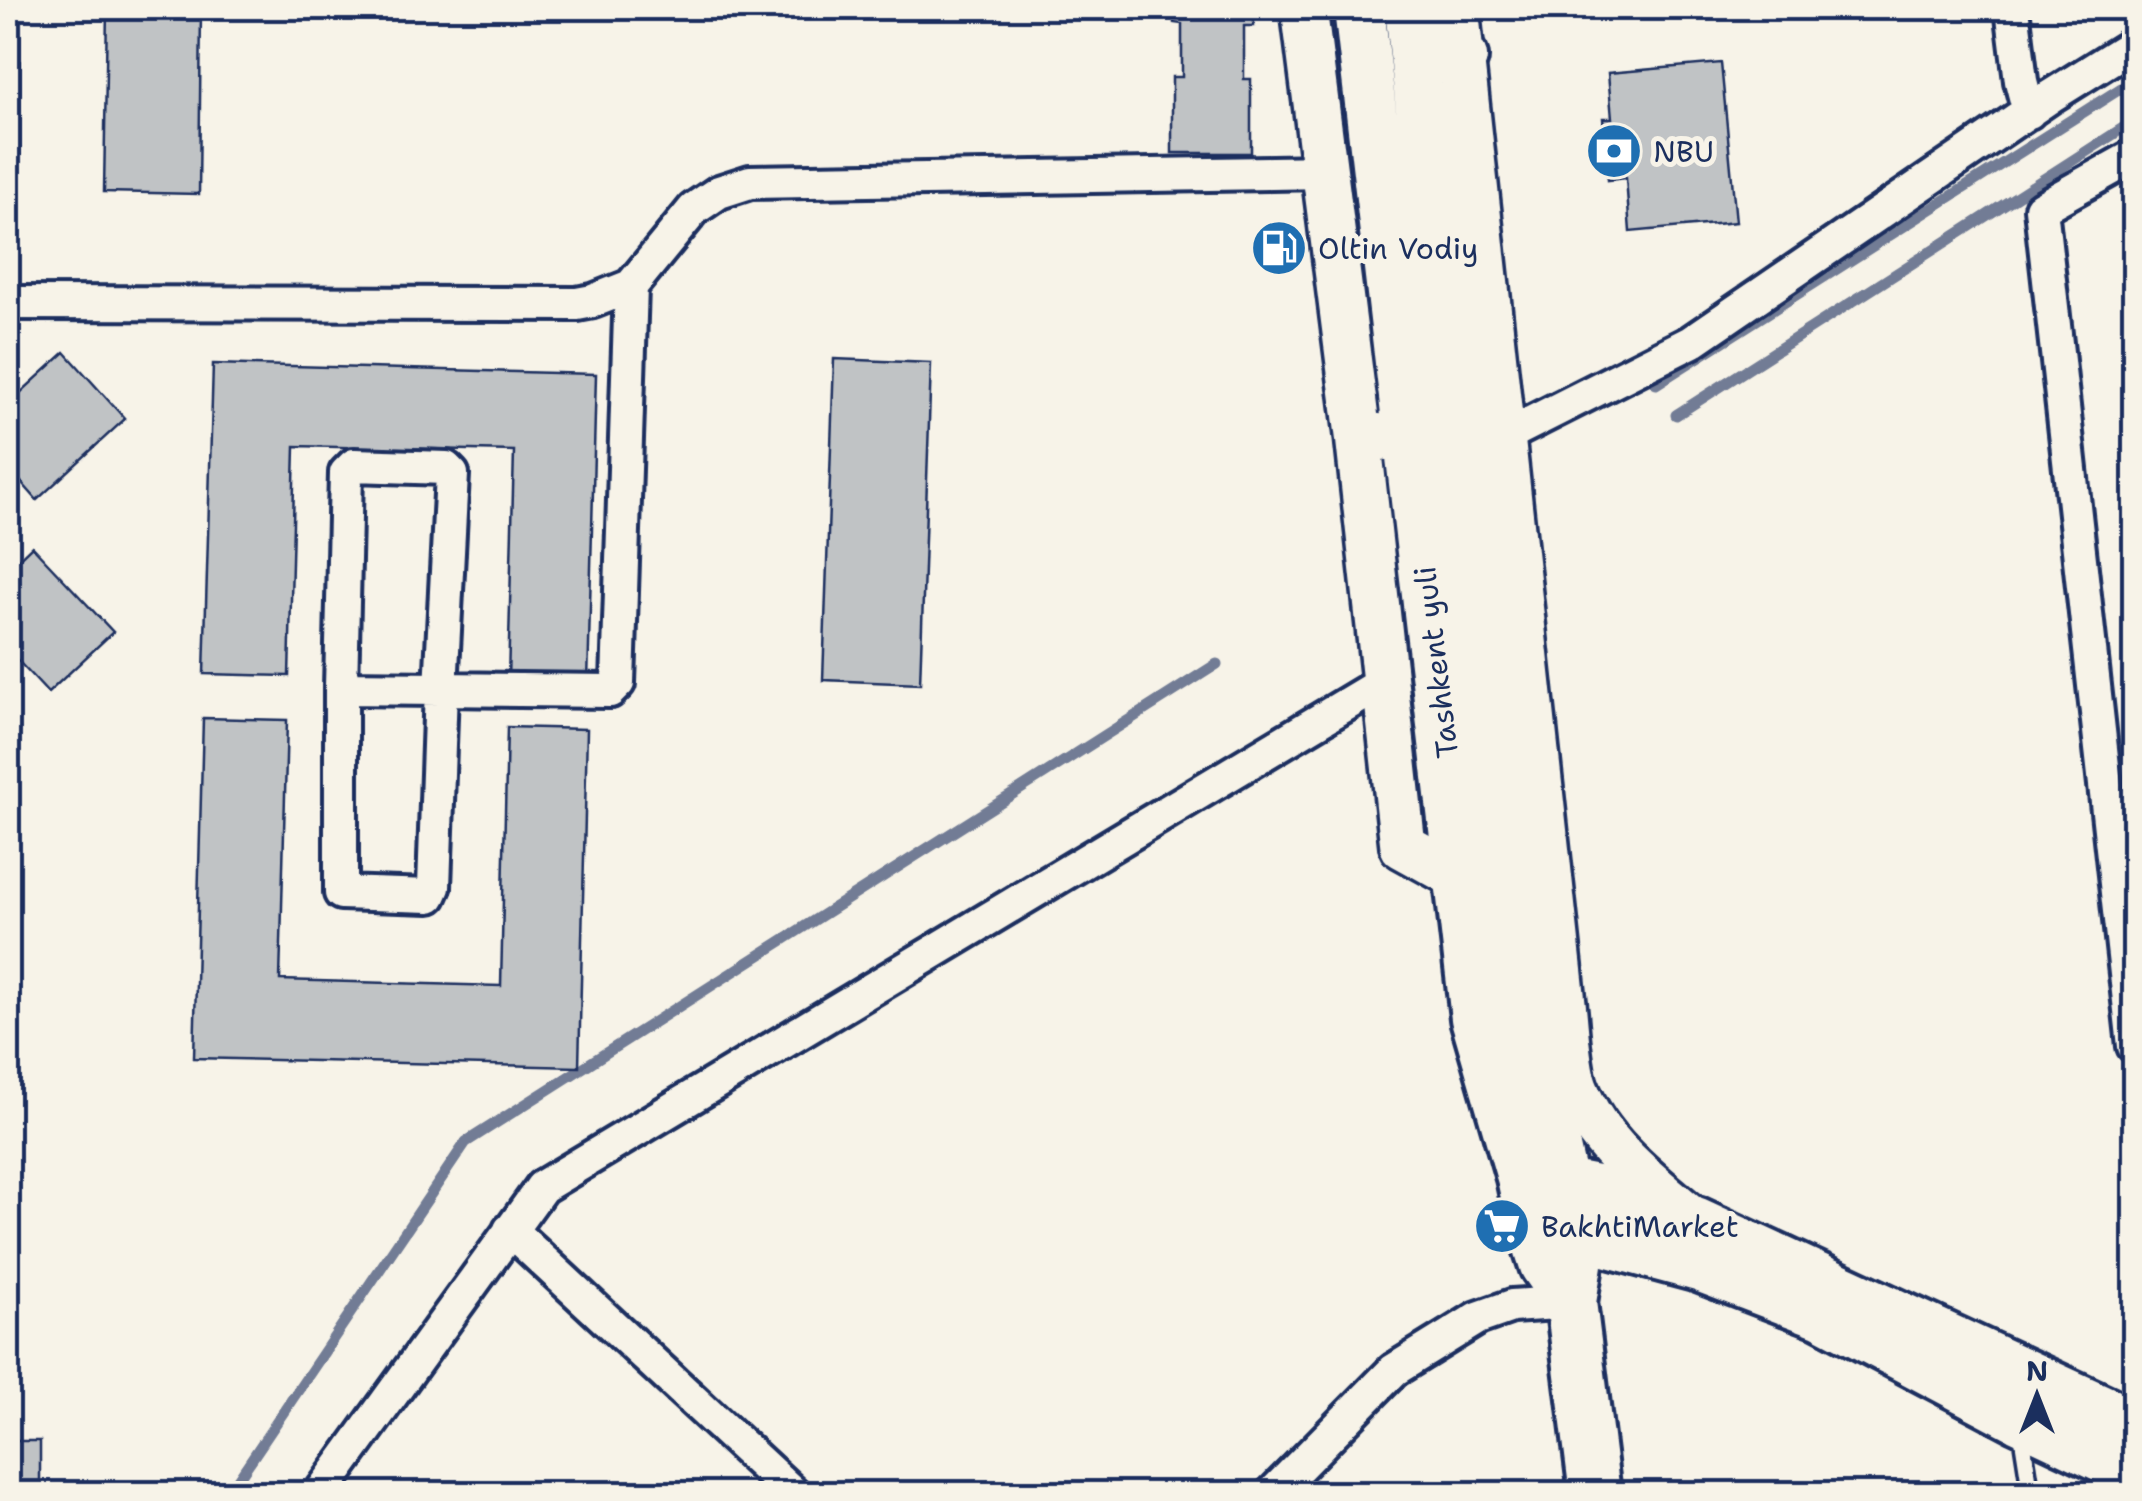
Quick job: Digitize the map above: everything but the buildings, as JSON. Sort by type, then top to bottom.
[{"type":"main road","name":"Tashkent yuli","points":[[1359,8],[1476,1018],[1547,1204],[1577,1264],[1571,1302],[1595,1494]]},
{"type":"main road","name":"Tashkent yuli","points":[[1410,8],[1439,58],[1490,727],[1522,1003],[1533,1047],[1547,1204]]},
{"type":"main road","points":[[1533,1047],[1574,1085]]},
{"type":"main road","points":[[1547,1204],[1597,1191],[1694,1222],[2131,1440]]},
{"type":"main road","points":[[1547,1204],[1822,1313],[2019,1416],[2131,1440]]},
{"type":"street","points":[[1304,8],[1358,436],[1403,846],[1461,878]]},
{"type":"street","points":[[1456,8],[1439,58],[1503,437],[1562,1004],[1574,1085],[1604,1138],[1653,1188],[1694,1222]]},
{"type":"street","points":[[2012,8],[2028,112]]},
{"type":"street","points":[[1503,437],[1690,342],[2134,44]]},
{"type":"street","points":[[2134,156],[2041,208],[2134,1046]]},
{"type":"street","points":[[8,303],[577,304],[632,286],[694,209],[720,192],[750,182],[1324,172]]},
{"type":"street","points":[[340,688],[610,691],[618,683],[632,286]]},
{"type":"street","points":[[1358,436],[1408,439]]},
{"type":"street","points":[[354,465],[446,468],[452,474],[441,689],[434,887],[430,896],[341,893],[340,688],[346,473],[354,465]]},
{"type":"street","points":[[320,1494],[542,1186],[1385,681]]},
{"type":"street","points":[[510,1230],[794,1494]]},
{"type":"street","points":[[1272,1494],[1394,1370],[1478,1318],[1512,1306],[1571,1302]]},
{"type":"lane","points":[[2019,1416],[2031,1494]]},
{"type":"waterway","points":[[1656,384],[2134,80]]},
{"type":"waterway","points":[[1676,415],[2134,121]]},
{"type":"waterway","points":[[228,1494],[466,1142],[1217,664]]},
{"type":"place","name":"NBU","points":[[1614,151]]},
{"type":"place","name":"Oltin Vodiy","points":[[1279,248]]},
{"type":"place","name":"BakhtiMarket","points":[[1502,1226]]}]
